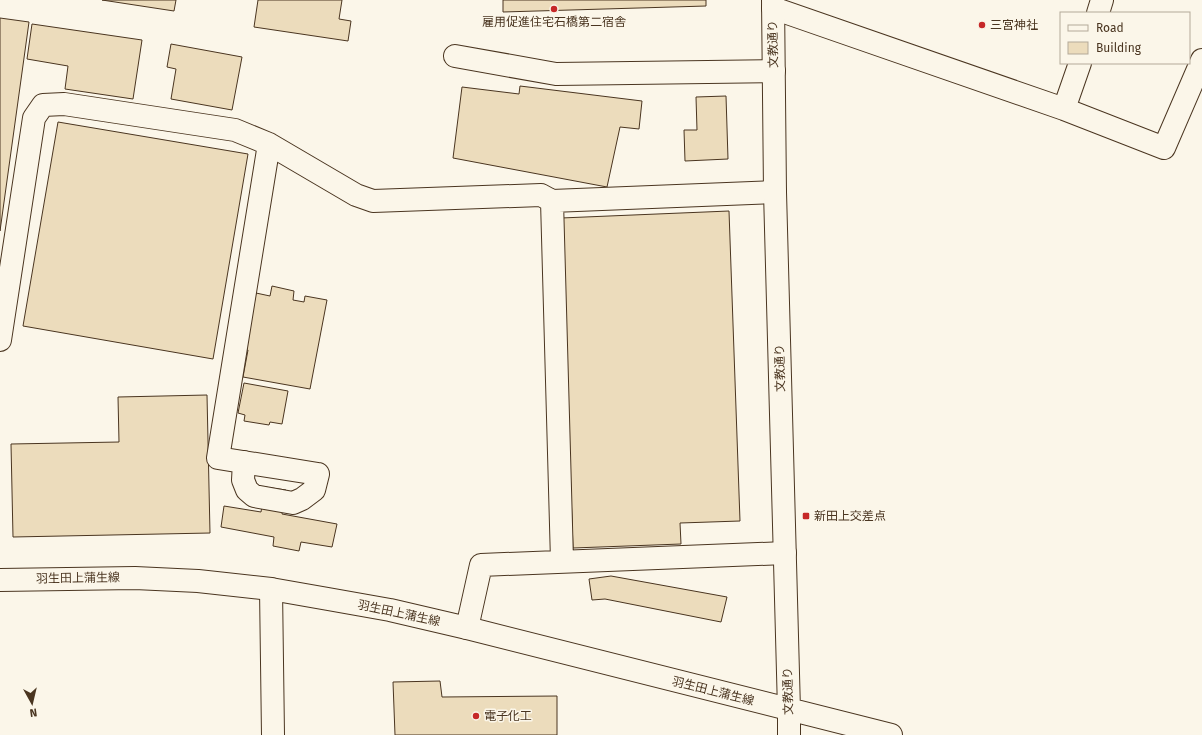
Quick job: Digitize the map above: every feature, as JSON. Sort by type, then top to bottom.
[{"type":"main road","points":[[1098,12],[1102,0]]},
{"type":"main road","points":[[773,4],[1064,109],[1164,148],[1202,60]]},
{"type":"main road","name":"文教通り","points":[[773,4],[789,735]]},
{"type":"main road","points":[[455,56],[556,74],[774,71]]},
{"type":"main road","points":[[1064,109],[1080,64]]},
{"type":"main road","points":[[0,340],[34,118],[43,106],[64,104],[234,130],[269,144],[356,195],[373,202],[541,195],[552,201],[776,192]]},
{"type":"main road","points":[[244,462],[218,458],[269,144]]},
{"type":"main road","points":[[552,201],[562,562]]},
{"type":"main road","points":[[467,628],[481,565],[785,553]]},
{"type":"main road","name":"羽生田上蒲生線","points":[[0,580],[135,578],[198,581],[270,589],[390,610],[467,628],[890,735]]},
{"type":"main road","points":[[270,589],[273,735]]},
{"type":"building","points":[[102,0],[176,0],[174,11]]},
{"type":"building","points":[[258,0],[342,0],[339,19],[351,21],[348,41],[254,27]]},
{"type":"building","name":"雇用促進住宅石橋第二宿舎","points":[[503,0],[706,0],[706,6],[503,12]]},
{"type":"building","points":[[0,18],[29,22],[0,231]]},
{"type":"building","points":[[32,24],[142,40],[133,99],[65,89],[68,66],[27,59]]},
{"type":"building","points":[[171,44],[242,57],[232,110],[171,99],[176,69],[167,67]]},
{"type":"building","points":[[520,86],[642,101],[639,129],[620,127],[607,187],[453,158],[462,87],[519,94]]},
{"type":"building","points":[[726,96],[728,159],[685,161],[684,130],[697,130],[696,97]]},
{"type":"building","points":[[58,122],[248,154],[213,359],[23,326]]},
{"type":"building","points":[[729,211],[740,521],[680,523],[681,544],[573,548],[561,218]]},
{"type":"building","points":[[272,286],[294,291],[293,300],[304,302],[305,296],[327,300],[310,389],[243,377],[248,350],[241,349],[249,331],[256,293],[270,296]]},
{"type":"building","points":[[244,383],[288,391],[282,424],[270,422],[269,425],[244,421],[245,415],[238,413]]},
{"type":"building","points":[[207,395],[210,533],[13,537],[11,444],[119,442],[118,397]]},
{"type":"building","points":[[265,487],[286,490],[282,514],[337,524],[332,547],[301,542],[299,551],[273,546],[274,537],[221,527],[224,506],[261,512]]},
{"type":"building","points":[[611,576],[727,597],[721,622],[605,599],[592,600],[589,579]]},
{"type":"building","name":"電子化工","points":[[440,681],[442,697],[557,696],[557,735],[395,735],[393,682]]},
{"type":"place","name":"雇用促進住宅石橋第二宿舎","points":[[554,9]]},
{"type":"place","name":"三宮神社","points":[[982,25]]},
{"type":"place","name":"新田上交差点","points":[[806,516]]},
{"type":"place","name":"電子化工","points":[[476,716]]}]
